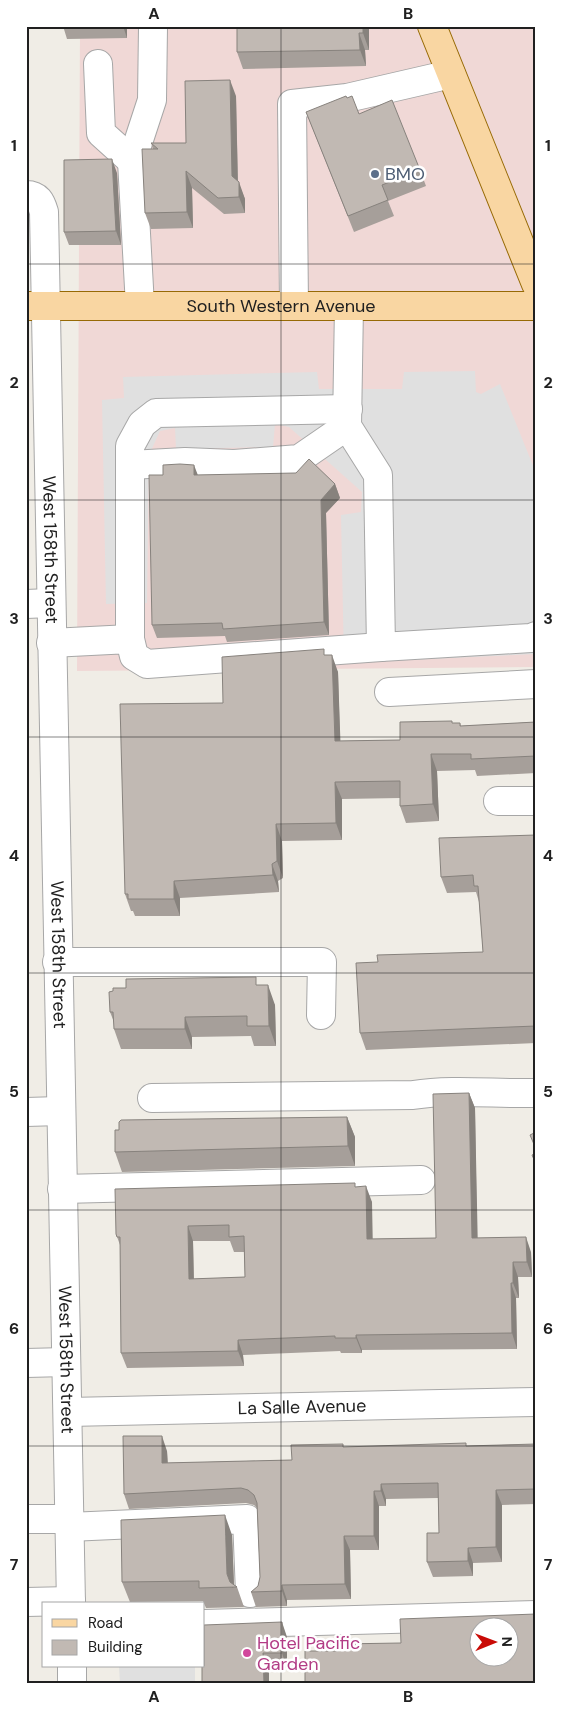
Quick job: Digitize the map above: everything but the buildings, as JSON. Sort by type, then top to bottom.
[{"type":"main road","points":[[432,26],[536,284]]},
{"type":"main road","name":"South Western Avenue","points":[[35,306],[536,306]]},
{"type":"street","points":[[140,306],[132,161],[152,100],[153,27]]},
{"type":"street","points":[[98,64],[101,133],[132,161]]},
{"type":"street","points":[[294,306],[292,104],[348,98],[451,74]]},
{"type":"street","name":"West 158th Street","points":[[26,195],[37,198],[41,202],[44,212],[35,306],[38,603],[51,643],[71,1602]]},
{"type":"street","points":[[349,306],[348,418],[378,475],[381,647]]},
{"type":"street","points":[[348,418],[156,413],[142,424],[130,446],[130,639],[134,656],[148,664],[531,638],[536,636]]},
{"type":"street","points":[[130,465],[185,462],[234,464],[299,459],[348,418]]},
{"type":"street","points":[[51,643],[130,639]]},
{"type":"street","points":[[389,692],[536,684]]},
{"type":"street","points":[[498,801],[536,801]]},
{"type":"street","points":[[57,962],[322,962],[321,1015]]},
{"type":"street","points":[[152,1098],[413,1095],[441,1090],[485,1094],[536,1093]]},
{"type":"street","points":[[26,1112],[60,1111]]},
{"type":"street","points":[[62,1189],[421,1180]]},
{"type":"street","points":[[26,1364],[66,1362]]},
{"type":"street","name":"La Salle Avenue","points":[[68,1412],[536,1402]]},
{"type":"street","points":[[26,1519],[69,1523],[247,1519],[250,1593]]},
{"type":"street","points":[[26,1602],[42,1602]]},
{"type":"street","points":[[205,1624],[536,1615]]},
{"type":"street","points":[[72,1668],[72,1684]]},
{"type":"shaded area","points":[[80,26],[536,26],[536,667],[77,671]]},
{"type":"shaded area","points":[[475,371],[476,392],[481,394],[500,384],[536,473],[536,654],[344,663],[341,515],[361,512],[362,492],[289,427],[275,424],[273,447],[176,449],[175,428],[160,431],[149,455],[147,603],[106,604],[102,400],[124,398],[123,377],[317,372],[319,389],[402,389],[404,372]]},
{"type":"shaded area","points":[[119,1668],[195,1668],[195,1684],[120,1684]]},
{"type":"place","name":"BMO","points":[[375,174]]},
{"type":"place","name":"Hotel Pacific Garden","points":[[247,1653]]}]
